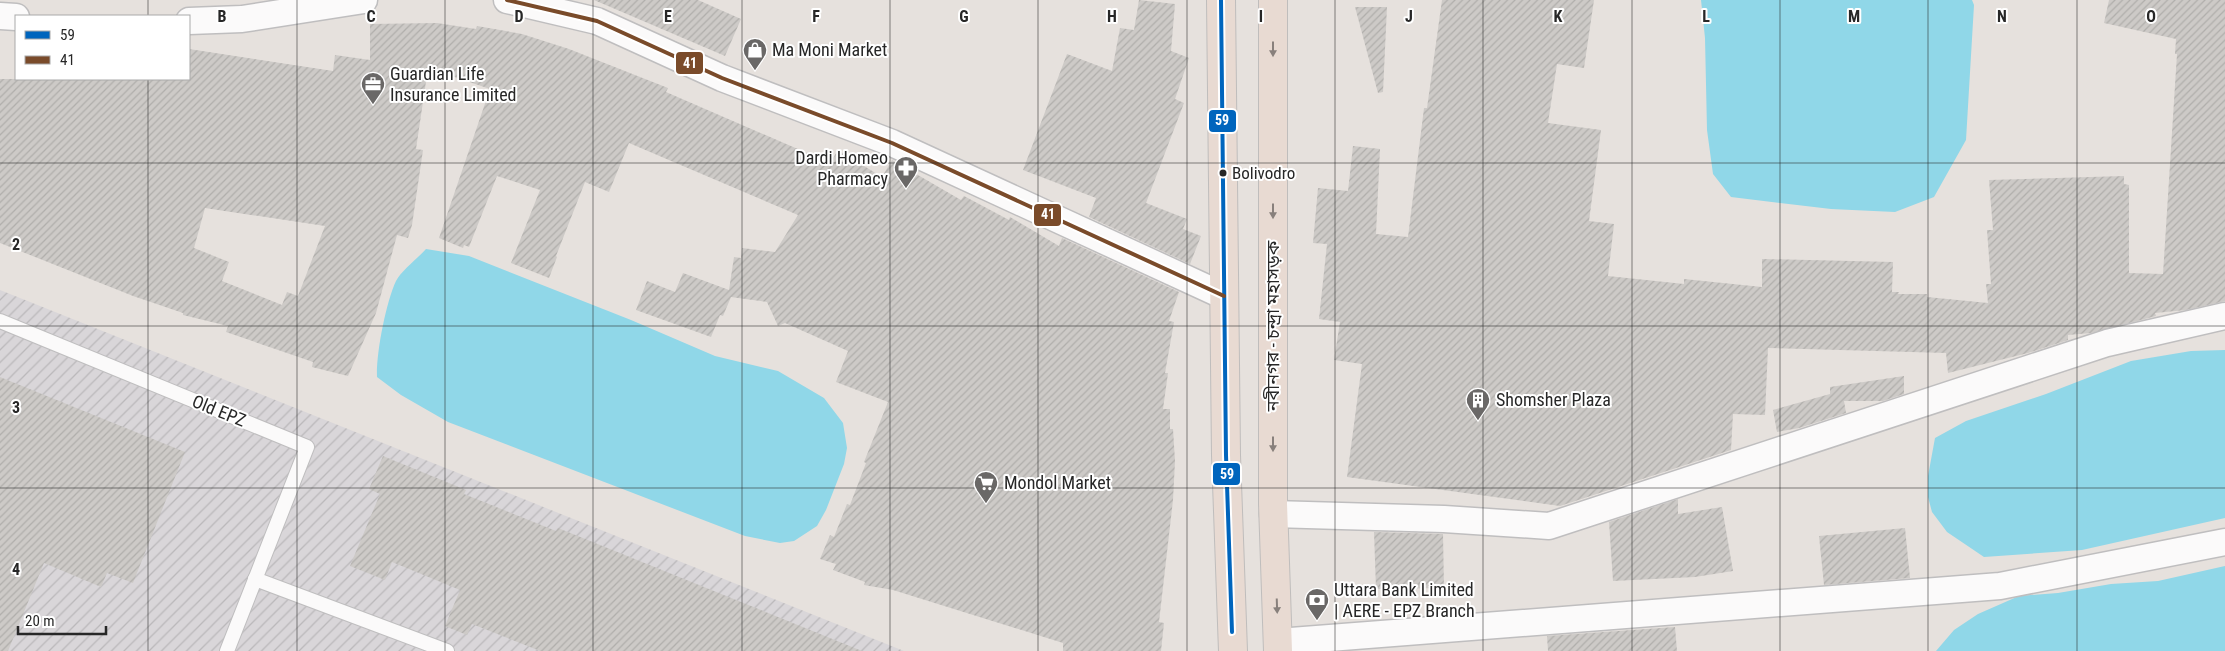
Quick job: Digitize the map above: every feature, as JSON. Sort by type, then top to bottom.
[{"type":"highway","points":[[1221,0],[1226,455],[1233,651]]},
{"type":"highway","name":"নবীনগর - চন্দ্রা মহাসড়ক","points":[[1273,0],[1274,514],[1278,646]]},
{"type":"street","points":[[190,21],[242,19],[364,0]]},
{"type":"street","points":[[507,0],[597,21],[722,78],[892,143],[1224,296]]},
{"type":"street","points":[[0,16],[15,17]]},
{"type":"street","points":[[1274,514],[1549,526],[2107,343],[2225,316]]},
{"type":"street","points":[[1278,646],[2000,586],[2225,542]]},
{"type":"lane","name":"Old EPZ","points":[[0,321],[307,447],[227,651]]},
{"type":"lane","points":[[255,579],[447,651]]},
{"type":"shaded area","points":[[0,290],[904,651],[0,651]]},
{"type":"water","points":[[1701,0],[1972,0],[1974,5],[1966,140],[1934,197],[1895,212],[1831,209],[1731,197],[1713,174],[1707,130],[1705,38]]},
{"type":"water","points":[[426,249],[469,256],[631,320],[715,356],[778,371],[824,398],[843,423],[847,448],[844,464],[826,510],[817,526],[794,541],[780,543],[745,536],[448,422],[401,395],[377,377],[380,342],[385,315],[396,281]]},
{"type":"water","points":[[2225,350],[2225,518],[2082,550],[1984,557],[1947,532],[1932,512],[1928,497],[1928,476],[1935,438],[1966,421],[2046,394],[2131,361],[2191,351]]},
{"type":"water","points":[[2225,566],[2225,651],[1936,651],[1954,630],[1978,614],[2019,596],[2058,593],[2111,584],[2158,581]]},
{"type":"building","points":[[594,0],[698,0],[741,19],[725,56]]},
{"type":"building","points":[[1139,0],[1175,4],[1171,51],[1189,58],[1175,99],[1184,103],[1146,203],[1187,219],[1183,229],[1201,236],[1190,264],[1089,217],[1096,198],[1023,170],[1067,54],[1112,71],[1120,28],[1134,30]]},
{"type":"building","points":[[1442,0],[1594,0],[1584,68],[1557,64],[1548,123],[1601,130],[1589,221],[1614,224],[1608,276],[1684,284],[1684,279],[1762,287],[1762,259],[1893,262],[1892,292],[1899,292],[1898,294],[1927,294],[1927,297],[1988,303],[1986,284],[1991,284],[1987,230],[1993,230],[1989,180],[2124,176],[2124,184],[2129,185],[2129,273],[2163,274],[2177,54],[2175,54],[2176,39],[2104,23],[2109,0],[2225,0],[2225,301],[2186,310],[2155,313],[2156,316],[2091,333],[2068,335],[2068,340],[2028,353],[1948,373],[1946,353],[1768,348],[1765,415],[1733,414],[1731,450],[1560,506],[1347,477],[1362,364],[1334,360],[1340,322],[1319,319],[1327,244],[1313,243],[1318,188],[1348,191],[1353,146],[1380,149],[1376,234],[1408,237],[1424,108],[1427,108]]},
{"type":"building","points":[[1355,7],[1387,7],[1383,92],[1378,93]]},
{"type":"building","points":[[437,23],[476,29],[477,26],[522,34],[569,49],[668,88],[666,92],[830,163],[838,150],[882,177],[892,160],[961,200],[964,196],[1009,220],[1010,217],[1059,246],[1062,238],[1179,292],[1169,321],[1174,322],[1165,373],[1168,373],[1163,409],[1170,409],[1170,429],[1173,429],[1175,461],[1173,500],[1159,622],[1164,623],[1161,651],[1063,651],[1063,643],[893,590],[864,585],[865,582],[833,570],[836,564],[820,559],[830,535],[834,537],[847,504],[850,505],[866,463],[864,462],[888,402],[836,382],[848,351],[785,323],[778,326],[767,302],[731,297],[723,316],[720,315],[711,337],[636,310],[647,281],[675,292],[683,273],[729,290],[734,257],[741,258],[742,248],[775,252],[798,215],[629,143],[609,192],[585,182],[549,278],[511,263],[540,190],[497,176],[469,247],[464,245],[463,248],[439,238],[490,89],[428,68],[416,149],[423,150],[412,225],[408,238],[397,235],[376,313],[348,376],[312,367],[313,362],[226,332],[228,326],[183,315],[183,313],[133,296],[0,243],[0,79],[190,80],[190,49],[333,71],[335,55],[370,60],[370,24]],"holes":[[[205,208],[325,226],[298,296],[287,292],[282,305],[222,281],[229,262],[194,248]]]},
{"type":"building","points":[[1904,376],[1904,394],[1883,401],[1844,401],[1846,413],[1799,428],[1777,432],[1773,410],[1830,394],[1830,387]]},
{"type":"building","points":[[0,377],[185,452],[133,583],[107,573],[101,587],[44,563],[8,651],[0,651]]},
{"type":"building","points":[[383,456],[466,490],[464,494],[556,531],[558,528],[862,651],[540,651],[472,624],[467,635],[445,626],[460,590],[392,562],[385,580],[350,566],[380,494],[369,489]]},
{"type":"building","points":[[1678,499],[1678,514],[1722,507],[1733,571],[1695,577],[1613,581],[1609,522]]},
{"type":"building","points":[[1905,528],[1910,578],[1824,585],[1819,536]]},
{"type":"building","points":[[1374,532],[1443,534],[1444,588],[1376,589]]},
{"type":"building","points":[[1675,627],[1677,651],[1548,651],[1547,636]]},
{"type":"transit line","name":"41","points":[[507,0],[597,21],[722,78],[892,143],[1224,296]]},
{"type":"transit line","name":"59","points":[[1221,0],[1226,455],[1232,632]]},
{"type":"place","name":"Ma Moni Market","points":[[755,71]]},
{"type":"place","name":"Guardian Life Insurance Limited","points":[[373,105]]},
{"type":"place","name":"Bolivodro","points":[[1223,173]]},
{"type":"place","name":"Dardi Homeo Pharmacy","points":[[906,189]]},
{"type":"place","name":"Shomsher Plaza","points":[[1478,421]]},
{"type":"place","name":"Mondol Market","points":[[986,504]]},
{"type":"place","name":"Uttara Bank Limited | AERE - EPZ Branch","points":[[1317,621]]}]
